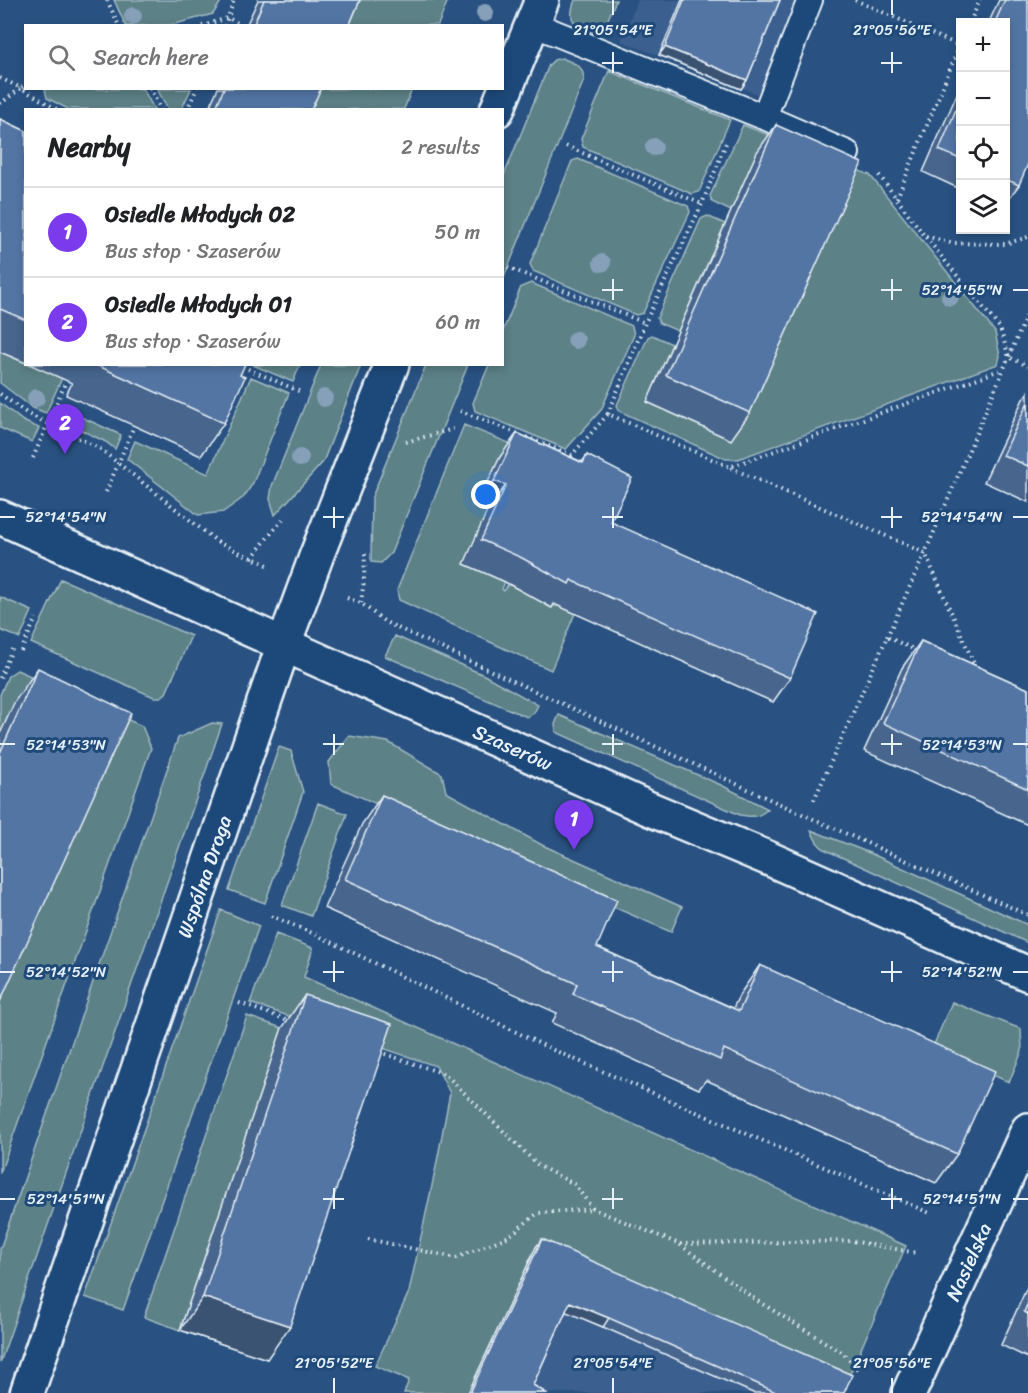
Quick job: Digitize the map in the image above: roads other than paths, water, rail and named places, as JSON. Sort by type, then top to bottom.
[{"type":"street","points":[[498,108],[538,12]]},
{"type":"street","name":"Wspólna Droga","points":[[27,1393],[284,644],[391,366]]},
{"type":"street","name":"Szaserów","points":[[0,517],[650,809],[770,859],[1028,974]]},
{"type":"street","name":"Nasielska","points":[[909,1393],[1028,1130]]},
{"type":"lane","points":[[764,117],[810,0]]},
{"type":"lane","points":[[538,12],[741,107],[847,153]]},
{"type":"place","name":"Osiedle Młodych 01","points":[[65,454]]},
{"type":"place","name":"Osiedle Młodych 02","points":[[574,850]]}]
